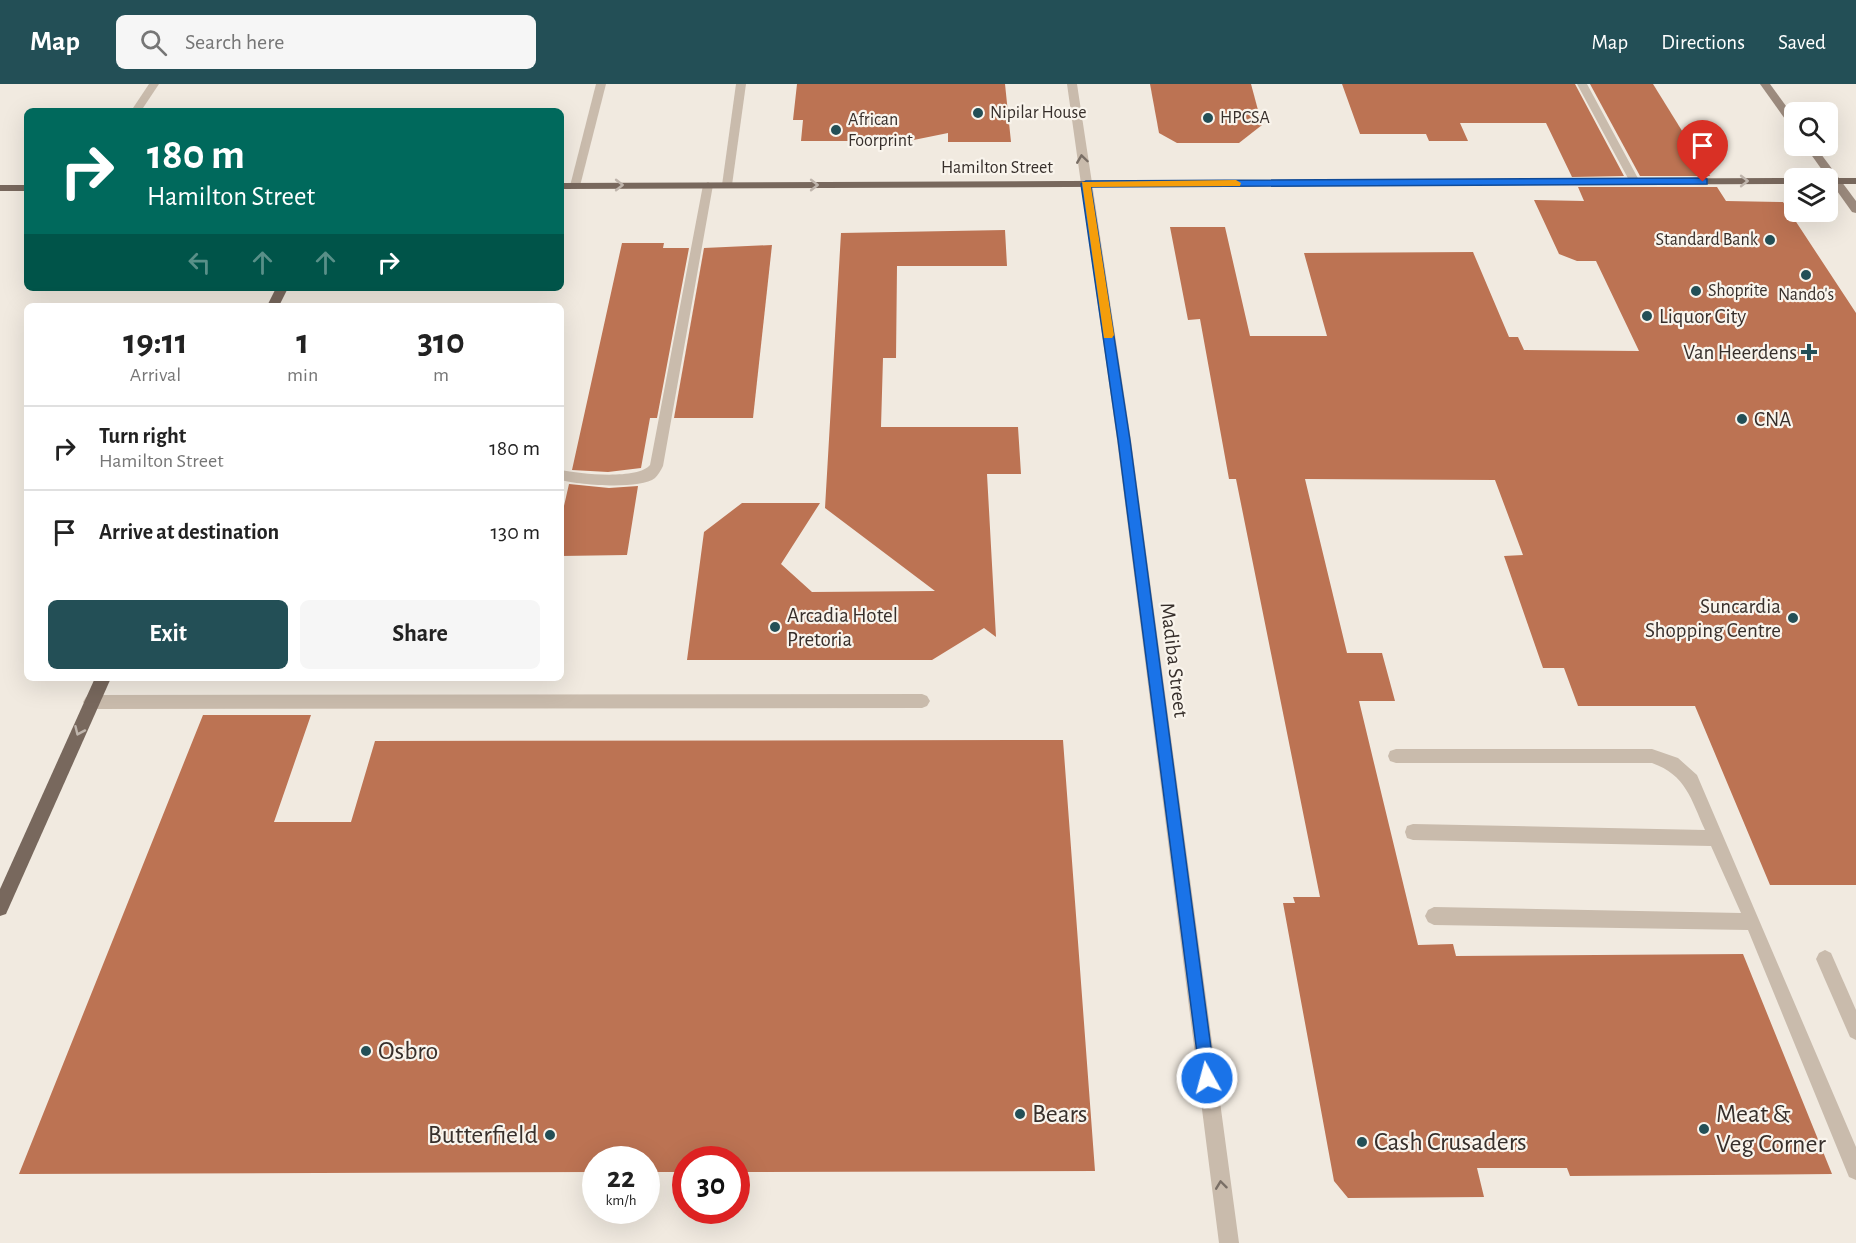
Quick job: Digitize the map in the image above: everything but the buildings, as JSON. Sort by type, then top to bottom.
[{"type":"main road","points":[[1765,84],[1784,110]]},
{"type":"main road","name":"Hamilton Street","points":[[564,186],[1784,181]]},
{"type":"main road","points":[[1838,181],[1856,181]]},
{"type":"main road","points":[[0,188],[24,188]]},
{"type":"main road","points":[[1838,188],[1856,209]]},
{"type":"main road","points":[[0,908],[102,681]]},
{"type":"street","points":[[138,108],[154,84]]},
{"type":"street","points":[[575,186],[601,84]]},
{"type":"street","points":[[727,185],[741,84]]},
{"type":"street","name":"Madiba Street","points":[[1072,84],[1124,440],[1229,1243]]},
{"type":"street","points":[[1582,84],[1635,182]]},
{"type":"street","points":[[564,476],[577,479],[641,478],[650,474],[656,466],[708,185]]},
{"type":"street","points":[[92,702],[922,701]]},
{"type":"street","points":[[1396,756],[1652,756],[1672,763],[1691,780],[1856,1170]]},
{"type":"street","points":[[1413,832],[1716,838]]},
{"type":"street","points":[[1434,916],[1753,922]]},
{"type":"street","points":[[1825,959],[1856,1031]]},
{"type":"slow traffic","points":[[1108,335],[1086,184],[1236,183]]},
{"type":"place","name":"Nipilar House","points":[[978,113]]},
{"type":"place","name":"HPCSA","points":[[1208,118]]},
{"type":"place","name":"African Foorprint","points":[[836,130]]},
{"type":"place","name":"Standard Bank","points":[[1770,240]]},
{"type":"place","name":"Nando's","points":[[1806,275]]},
{"type":"place","name":"Shoprite","points":[[1696,291]]},
{"type":"place","name":"Liquor City","points":[[1647,316]]},
{"type":"place","name":"Van Heerdens","points":[[1809,352]]},
{"type":"place","name":"CNA","points":[[1742,419]]},
{"type":"place","name":"Suncardia Shopping Centre","points":[[1793,618]]},
{"type":"place","name":"Arcadia Hotel Pretoria","points":[[775,627]]},
{"type":"place","name":"Osbro","points":[[366,1051]]},
{"type":"place","name":"Bears","points":[[1020,1114]]},
{"type":"place","name":"Meat & Veg Corner","points":[[1704,1129]]},
{"type":"place","name":"Butterfield","points":[[550,1135]]},
{"type":"place","name":"Cash Crusaders","points":[[1362,1142]]},
{"type":"route","points":[[1207,1078],[1124,440],[1086,184],[1703,182]]}]
